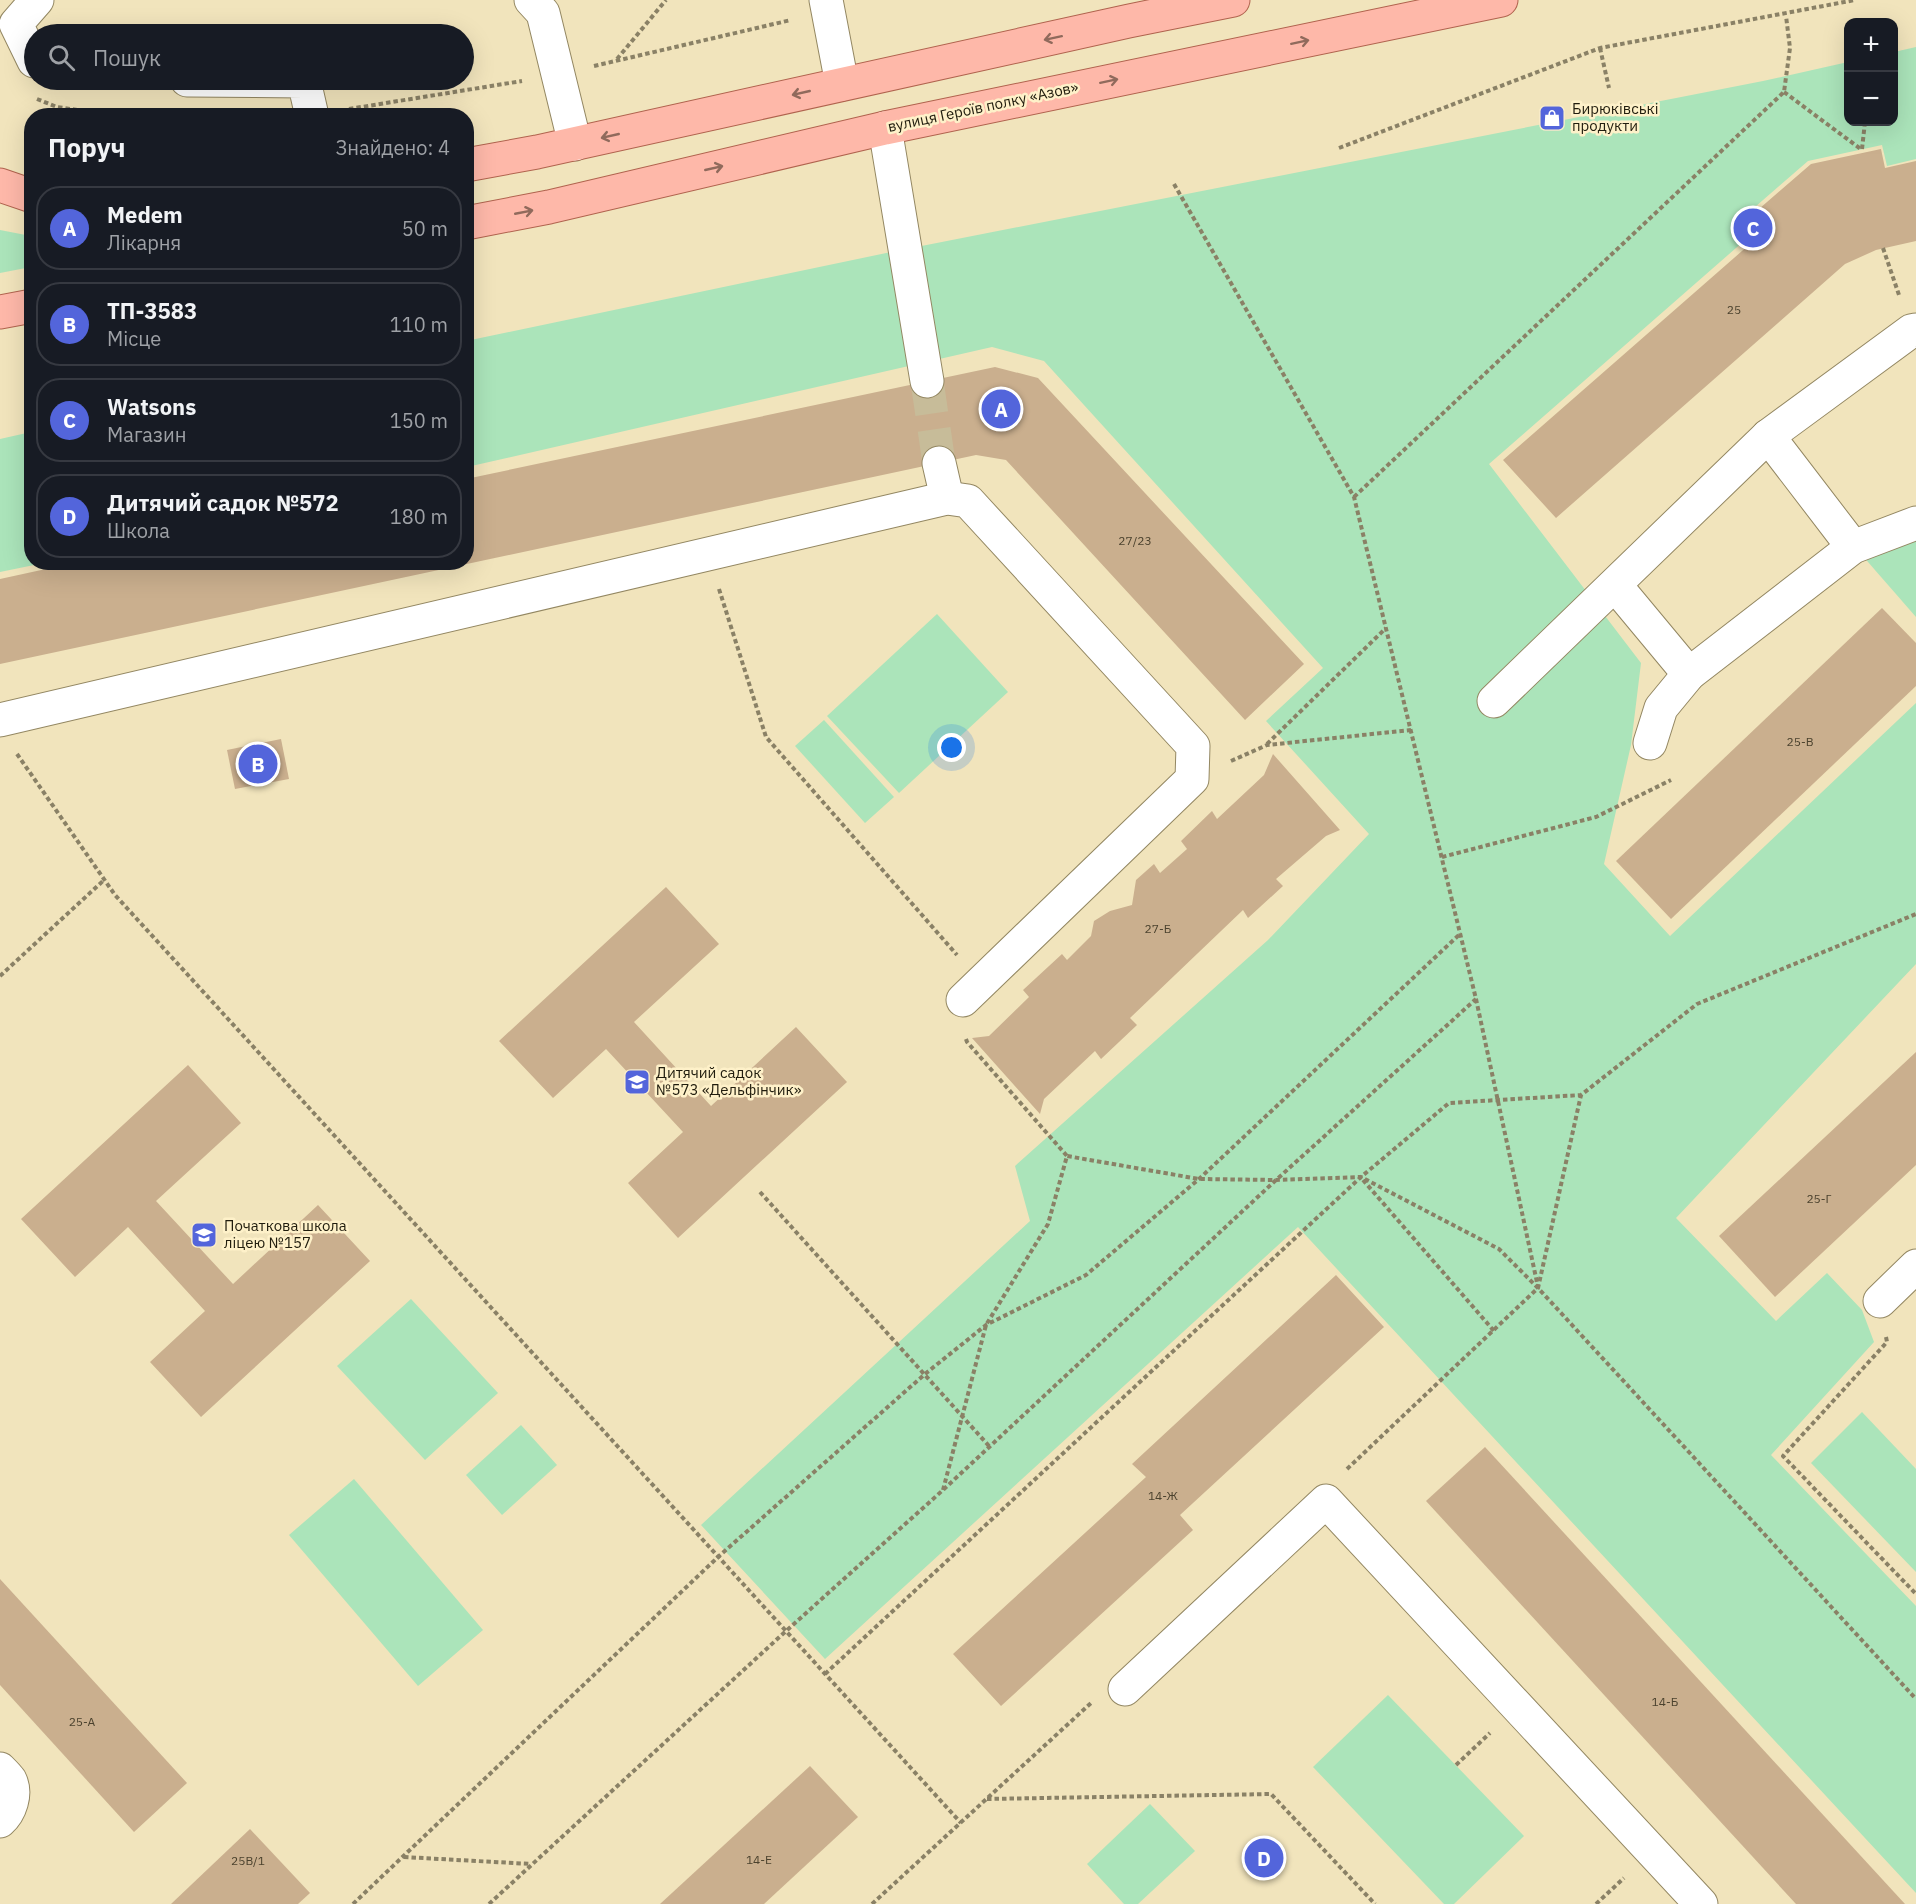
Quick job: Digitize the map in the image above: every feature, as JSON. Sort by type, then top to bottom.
[{"type":"main road","points":[[474,163],[575,144],[842,84],[1128,11],[1233,0]]},
{"type":"main road","name":"вулиця Героїв полку «Азов»","points":[[474,221],[549,207],[885,128],[1501,0]]},
{"type":"main road","points":[[0,185],[24,193]]},
{"type":"main road","points":[[0,312],[24,308]]},
{"type":"lane","points":[[24,40],[16,24],[37,0]]},
{"type":"lane","points":[[531,0],[543,13],[575,144]]},
{"type":"lane","points":[[826,0],[842,84]]},
{"type":"lane","points":[[306,90],[310,108]]},
{"type":"lane","points":[[885,128],[927,381]]},
{"type":"lane","points":[[1494,701],[1768,436],[1911,331],[1916,330]]},
{"type":"lane","points":[[1768,436],[1853,547]]},
{"type":"lane","points":[[939,463],[947,498]]},
{"type":"lane","points":[[7,733],[708,554],[947,498],[968,501],[1193,746],[1192,778],[972,992]]},
{"type":"lane","points":[[1650,743],[1661,708],[1689,674],[1853,547],[1916,523]]},
{"type":"lane","points":[[1615,585],[1689,674]]},
{"type":"lane","points":[[1880,1301],[1916,1266]]},
{"type":"lane","points":[[1125,1689],[1326,1501],[1701,1904]]},
{"type":"lane","points":[[0,1769],[10,1780],[12,1794],[11,1808],[0,1821]]},
{"type":"path","points":[[616,60],[666,0]]},
{"type":"path","points":[[1339,148],[1600,48],[1855,0]]},
{"type":"path","points":[[1354,497],[1784,92],[1790,48],[1786,16]]},
{"type":"path","points":[[1600,48],[1609,88]]},
{"type":"path","points":[[1784,92],[1862,150],[1865,126]]},
{"type":"path","points":[[28,96],[64,108]]},
{"type":"path","points":[[1174,184],[1354,497],[1461,933],[1538,1288]]},
{"type":"path","points":[[708,554],[766,737],[972,992],[967,1042],[1067,1155],[1199,1179],[1276,1180],[1361,1177],[1499,1249],[1538,1288],[1916,1699]]},
{"type":"path","points":[[1267,745],[1386,628]]},
{"type":"path","points":[[1192,778],[1267,745],[1411,730]]},
{"type":"path","points":[[7,733],[104,880],[147,930],[961,1822]]},
{"type":"path","points":[[1442,857],[1596,817],[1671,780]]},
{"type":"path","points":[[0,976],[104,880]]},
{"type":"path","points":[[825,1674],[1361,1177],[1449,1103],[1581,1095],[1697,1004],[1916,914]]},
{"type":"path","points":[[353,1904],[718,1557],[925,1374],[987,1325],[1086,1275],[1199,1179],[1461,933]]},
{"type":"path","points":[[489,1904],[786,1631],[944,1490],[1276,1180],[1476,999]]},
{"type":"path","points":[[1339,1476],[1538,1288],[1581,1095]]},
{"type":"path","points":[[944,1490],[987,1325],[1048,1224],[1067,1155]]},
{"type":"path","points":[[1361,1177],[1494,1331]]},
{"type":"path","points":[[760,1192],[989,1446]]},
{"type":"path","points":[[1880,1301],[1887,1342],[1783,1456],[1916,1594]]},
{"type":"path","points":[[987,1799],[1271,1794],[1375,1904]]},
{"type":"path","points":[[403,1856],[532,1864]]},
{"type":"green space","points":[[1916,47],[1916,159],[1887,166],[1882,145],[1808,161],[1732,227],[1744,241],[1489,464],[1641,663],[1631,745],[1604,864],[1670,936],[1916,703],[1916,964],[1676,1218],[1776,1321],[1827,1273],[1862,1310],[1874,1342],[1771,1455],[1916,1606],[1916,1893],[1298,1227],[825,1659],[701,1525],[1030,1221],[1015,1166],[1268,940],[1369,834],[1266,721],[1323,668],[1044,361],[992,347],[474,465],[474,339],[891,252],[1763,81],[1844,63],[1844,126],[1898,126],[1898,51]]},
{"type":"green space","points":[[0,230],[24,235],[24,268],[0,273]]},
{"type":"green space","points":[[24,434],[24,567],[0,572],[0,439]]},
{"type":"green space","points":[[1916,533],[1916,617],[1861,554]]},
{"type":"green space","points":[[937,614],[1008,692],[899,793],[827,716]]},
{"type":"green space","points":[[824,720],[894,797],[865,823],[795,746]]},
{"type":"green space","points":[[411,1299],[498,1393],[425,1460],[337,1366]]},
{"type":"green space","points":[[1862,1412],[1916,1469],[1916,1572],[1811,1463]]},
{"type":"green space","points":[[521,1425],[557,1465],[502,1515],[466,1475]]},
{"type":"green space","points":[[354,1479],[483,1630],[418,1686],[289,1535]]},
{"type":"green space","points":[[1388,1695],[1524,1836],[1454,1904],[1444,1904],[1313,1767]]},
{"type":"green space","points":[[1150,1804],[1195,1851],[1138,1904],[1124,1904],[1087,1864]]},
{"type":"building","points":[[1881,149],[1885,168],[1916,161],[1916,241],[1876,250],[1845,264],[1556,518],[1503,460],[1750,244],[1737,228],[1811,164]]},
{"type":"building","points":[[995,367],[1038,378],[1304,664],[1245,720],[1006,460],[976,455],[474,562],[474,477]]},
{"type":"building","points":[[41,570],[439,570],[0,664],[0,579]]},
{"type":"building","points":[[1882,608],[1916,643],[1916,686],[1671,919],[1616,861]]},
{"type":"building","points":[[281,739],[289,779],[235,789],[227,750]]},
{"type":"building","points":[[1273,754],[1340,830],[1326,836],[1276,879],[1283,886],[1248,918],[1243,910],[1130,1018],[1137,1025],[1101,1059],[1095,1051],[1044,1099],[1040,1114],[972,1038],[989,1036],[1029,997],[1023,990],[1062,954],[1067,960],[1091,936],[1094,921],[1110,911],[1132,905],[1136,880],[1154,864],[1160,873],[1187,849],[1181,841],[1212,811],[1217,819],[1264,775]]},
{"type":"building","points":[[666,887],[719,944],[634,1022],[711,1106],[796,1027],[847,1082],[678,1238],[628,1183],[683,1132],[606,1049],[553,1098],[499,1041]]},
{"type":"building","points":[[1916,1052],[1916,1165],[1775,1297],[1719,1236]]},
{"type":"building","points":[[188,1065],[241,1123],[156,1201],[233,1284],[318,1205],[370,1261],[201,1417],[150,1362],[205,1311],[128,1227],[75,1277],[21,1219]]},
{"type":"building","points":[[1336,1275],[1384,1327],[1180,1515],[1193,1530],[1001,1706],[953,1654],[1146,1477],[1132,1464]]},
{"type":"building","points":[[1485,1447],[1905,1904],[1796,1904],[1426,1501]]},
{"type":"building","points":[[0,1579],[187,1783],[134,1832],[0,1685]]},
{"type":"building","points":[[810,1766],[858,1817],[764,1904],[660,1904]]},
{"type":"building","points":[[250,1829],[310,1893],[298,1904],[171,1904]]},
{"type":"tunnel","points":[[927,381],[939,463]]},
{"type":"place","name":"Бирюківські продукти","points":[[1552,118]]},
{"type":"place","name":"Watsons","points":[[1753,228]]},
{"type":"place","name":"Medem","points":[[1001,409]]},
{"type":"place","name":"ТП-3583","points":[[258,764]]},
{"type":"place","name":"Дитячий садок №573 «Дельфінчик»","points":[[637,1082]]},
{"type":"place","name":"Початкова школа ліцею №157","points":[[204,1235]]},
{"type":"place","name":"Дитячий садок №572","points":[[1264,1858]]}]
